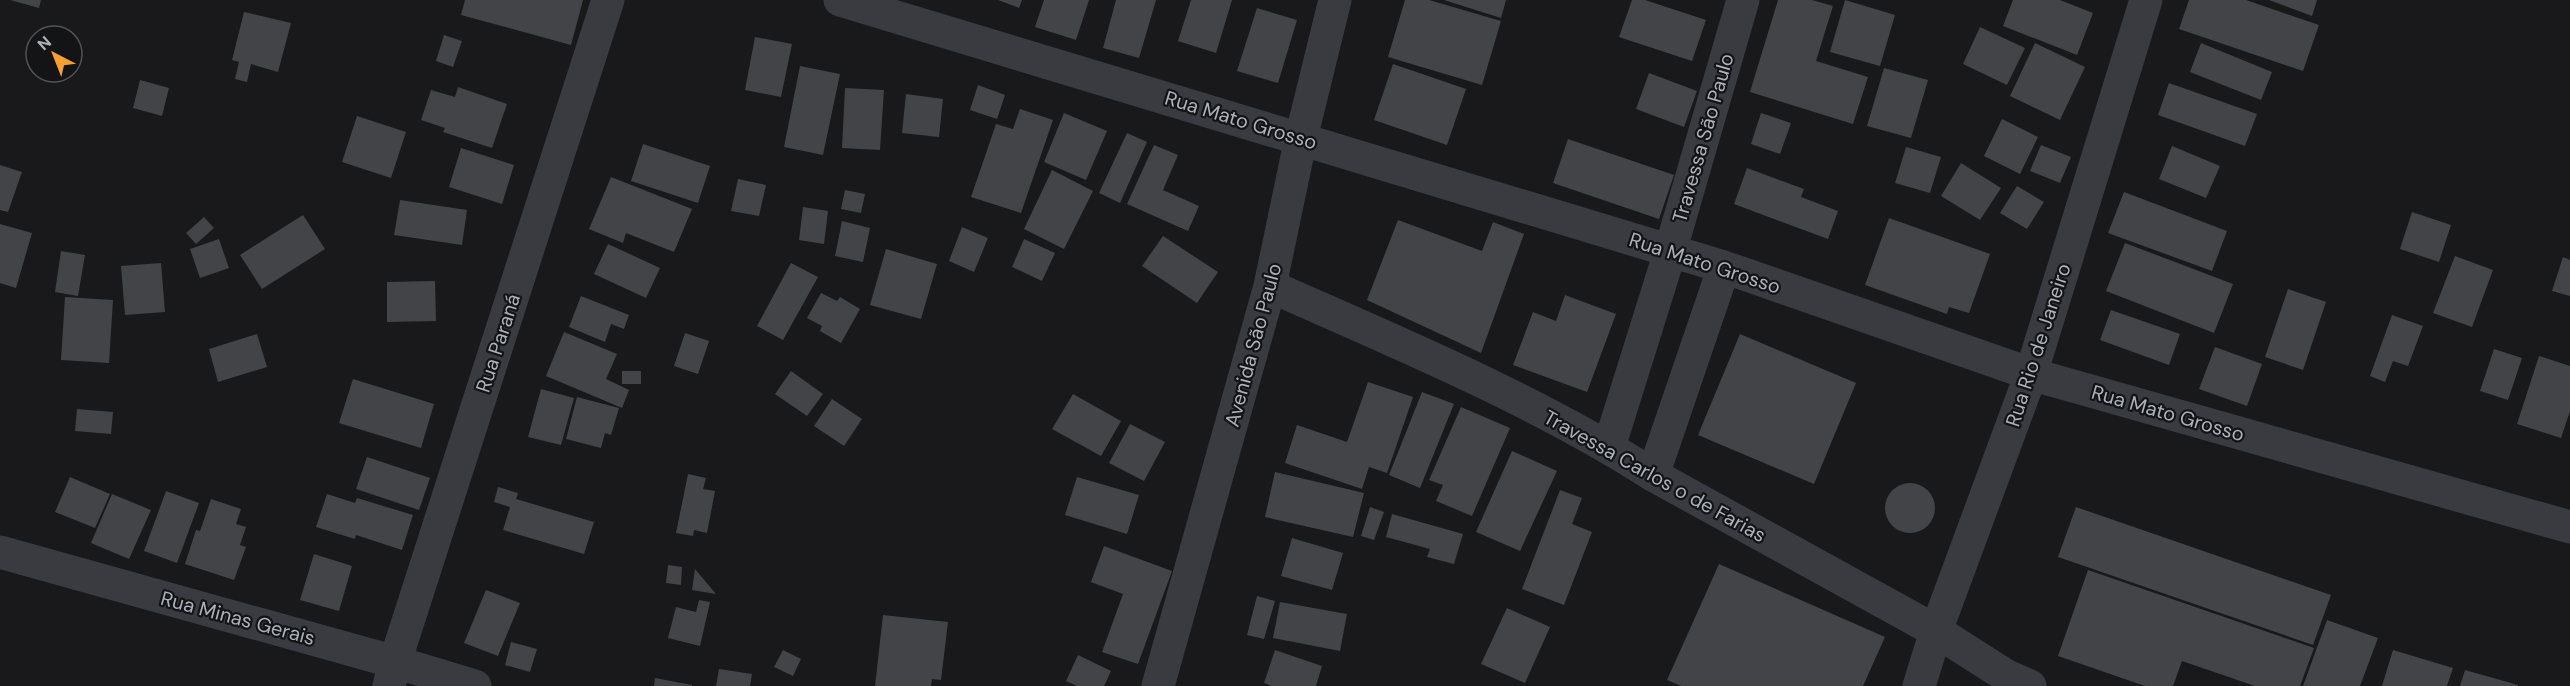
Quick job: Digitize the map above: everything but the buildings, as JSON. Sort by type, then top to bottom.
[{"type":"street","name":"Rua Paraná","points":[[392,674],[609,0]]},
{"type":"street","name":"Rua Mato Grosso","points":[[840,0],[1724,267],[2031,374],[2570,526]]},
{"type":"street","name":"Avenida São Paulo","points":[[1158,686],[1270,286],[1300,138],[1335,0]]},
{"type":"street","name":"Travessa São Paulo","points":[[1609,447],[1670,252],[1743,0]]},
{"type":"street","name":"Rua Rio de Janeiro","points":[[1919,686],[1936,631],[2031,374],[2146,0]]},
{"type":"street","points":[[1653,475],[1724,267]]},
{"type":"street","name":"Travessa Carlos o de Farias","points":[[1270,286],[1482,383],[1609,447],[1653,475],[1936,631],[2005,675],[2030,686]]},
{"type":"street","name":"Rua Minas Gerais","points":[[0,552],[392,674],[475,686]]}]
